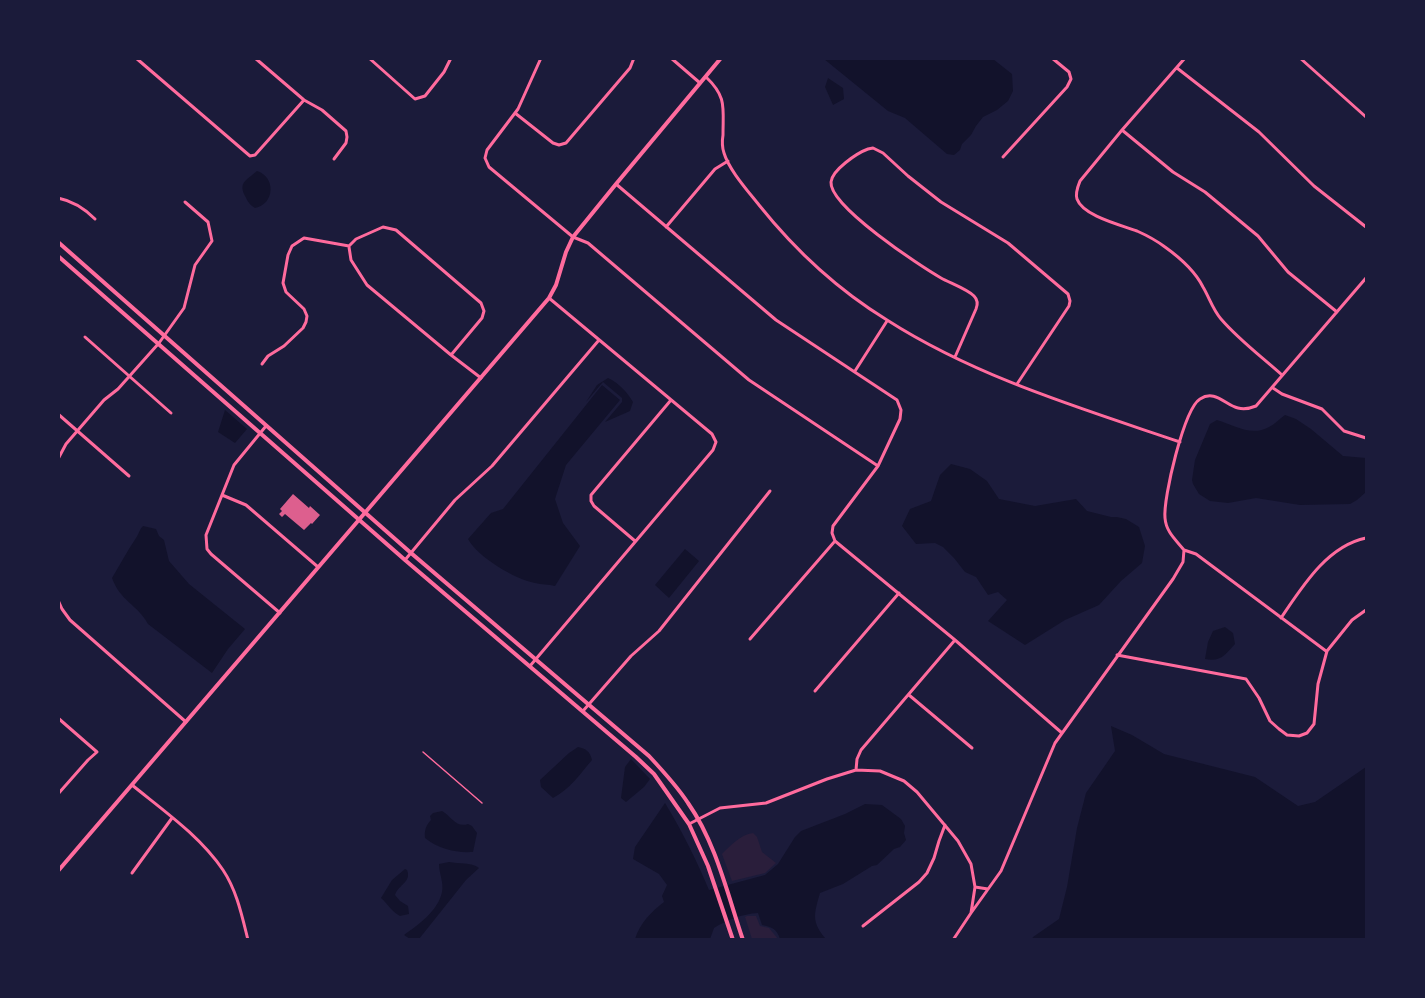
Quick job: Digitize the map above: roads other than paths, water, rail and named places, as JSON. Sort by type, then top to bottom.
[{"type":"main road","points":[[58,872],[549,298],[573,237],[721,58]]},
{"type":"main road","points":[[58,242],[411,553],[630,739],[663,771],[698,819],[726,884],[743,939]]},
{"type":"main road","points":[[58,256],[260,434],[654,774],[689,824],[708,866],[733,939]]},
{"type":"street","points":[[136,58],[250,156],[255,155],[304,100]]},
{"type":"street","points":[[255,58],[304,100],[322,110],[346,131],[348,137],[346,143],[334,159]]},
{"type":"street","points":[[369,58],[415,99],[425,96],[444,72],[450,58]]},
{"type":"street","points":[[541,58],[515,113],[487,150],[485,158],[489,167],[573,237],[588,243],[749,380],[878,466]]},
{"type":"street","points":[[515,113],[553,143],[560,145],[566,143],[630,68],[634,58]]},
{"type":"street","points":[[671,58],[700,83]]},
{"type":"street","points":[[1004,157],[1071,80],[1069,72],[1052,58]]},
{"type":"street","points":[[1185,58],[1122,129],[1080,181],[1076,197],[1080,204],[1090,212],[1139,232],[1165,247],[1191,269],[1202,284],[1220,318],[1282,375]]},
{"type":"street","points":[[1300,58],[1366,117]]},
{"type":"street","points":[[1177,69],[1259,132],[1314,186],[1366,227]]},
{"type":"street","points":[[706,77],[715,86],[723,100],[722,143],[728,161],[765,212],[799,250],[841,288],[887,321],[955,357],[1057,400],[1180,442]]},
{"type":"street","points":[[1122,129],[1173,172],[1205,192],[1258,236],[1288,272],[1337,312]]},
{"type":"street","points":[[955,357],[976,309],[976,300],[971,294],[936,275],[880,236],[849,209],[832,190],[832,178],[839,168],[864,150],[873,148],[878,150],[931,195],[950,209],[1008,243],[1065,290],[1070,298],[1069,306],[1017,384]]},
{"type":"street","points":[[666,227],[715,169],[728,161]]},
{"type":"street","points":[[616,184],[771,316],[897,400],[901,410],[900,418],[878,466],[833,526],[832,533],[835,541],[956,640],[1062,733]]},
{"type":"street","points":[[58,198],[85,209],[95,219]]},
{"type":"street","points":[[58,459],[66,444],[104,400],[118,389],[159,343],[184,308],[195,265],[212,240],[208,222],[185,202]]},
{"type":"street","points":[[349,246],[356,239],[383,227],[396,230],[481,303],[484,311],[482,318],[451,355]]},
{"type":"street","points":[[262,364],[268,356],[284,346],[303,328],[306,322],[307,316],[304,309],[286,292],[283,283],[292,246],[304,238],[349,246]]},
{"type":"street","points":[[349,246],[351,260],[367,285],[481,378]]},
{"type":"street","points":[[1327,651],[1196,554],[1184,550],[1169,533],[1165,520],[1165,506],[1174,459],[1194,405],[1200,398],[1218,397],[1238,408],[1249,409],[1256,406],[1366,278]]},
{"type":"street","points":[[530,666],[713,450],[716,442],[712,434],[549,298]]},
{"type":"street","points":[[855,371],[887,321]]},
{"type":"street","points":[[85,337],[171,413]]},
{"type":"street","points":[[405,560],[455,500],[492,466],[599,339]]},
{"type":"street","points":[[1272,388],[1322,409],[1344,431],[1366,438]]},
{"type":"street","points":[[636,542],[594,506],[591,495],[671,400]]},
{"type":"street","points":[[58,414],[129,476]]},
{"type":"street","points":[[266,426],[234,465],[206,535],[207,549],[280,613]]},
{"type":"street","points":[[582,711],[632,656],[659,631],[770,491]]},
{"type":"street","points":[[222,495],[246,505],[318,568]]},
{"type":"street","points":[[1281,618],[1318,568],[1344,547],[1366,538]]},
{"type":"street","points":[[750,639],[835,541]]},
{"type":"street","points":[[953,939],[1001,871],[1051,751],[1173,579],[1183,562],[1184,550]]},
{"type":"street","points":[[815,691],[899,593]]},
{"type":"street","points":[[58,600],[70,620],[186,722]]},
{"type":"street","points":[[1118,655],[1246,679],[1259,698],[1270,721],[1287,735],[1299,736],[1308,734],[1314,724],[1318,684],[1327,651],[1352,620],[1366,610]]},
{"type":"street","points":[[474,619],[480,612]]},
{"type":"street","points":[[856,770],[861,750],[956,640]]},
{"type":"street","points":[[909,695],[972,748]]},
{"type":"street","points":[[58,718],[97,752],[58,794]]},
{"type":"street","points":[[624,747],[630,739]]},
{"type":"street","points":[[689,824],[720,808],[766,803],[826,778],[856,770],[880,771],[904,781],[917,792],[958,841],[971,864],[975,887],[971,913]]},
{"type":"street","points":[[132,785],[205,847],[225,871],[238,901],[248,939]]},
{"type":"street","points":[[132,873],[172,818]]},
{"type":"street","points":[[863,926],[919,882],[927,873],[945,825]]},
{"type":"street","points":[[975,887],[989,889]]},
{"type":"lane","points":[[423,752],[482,802]]}]
